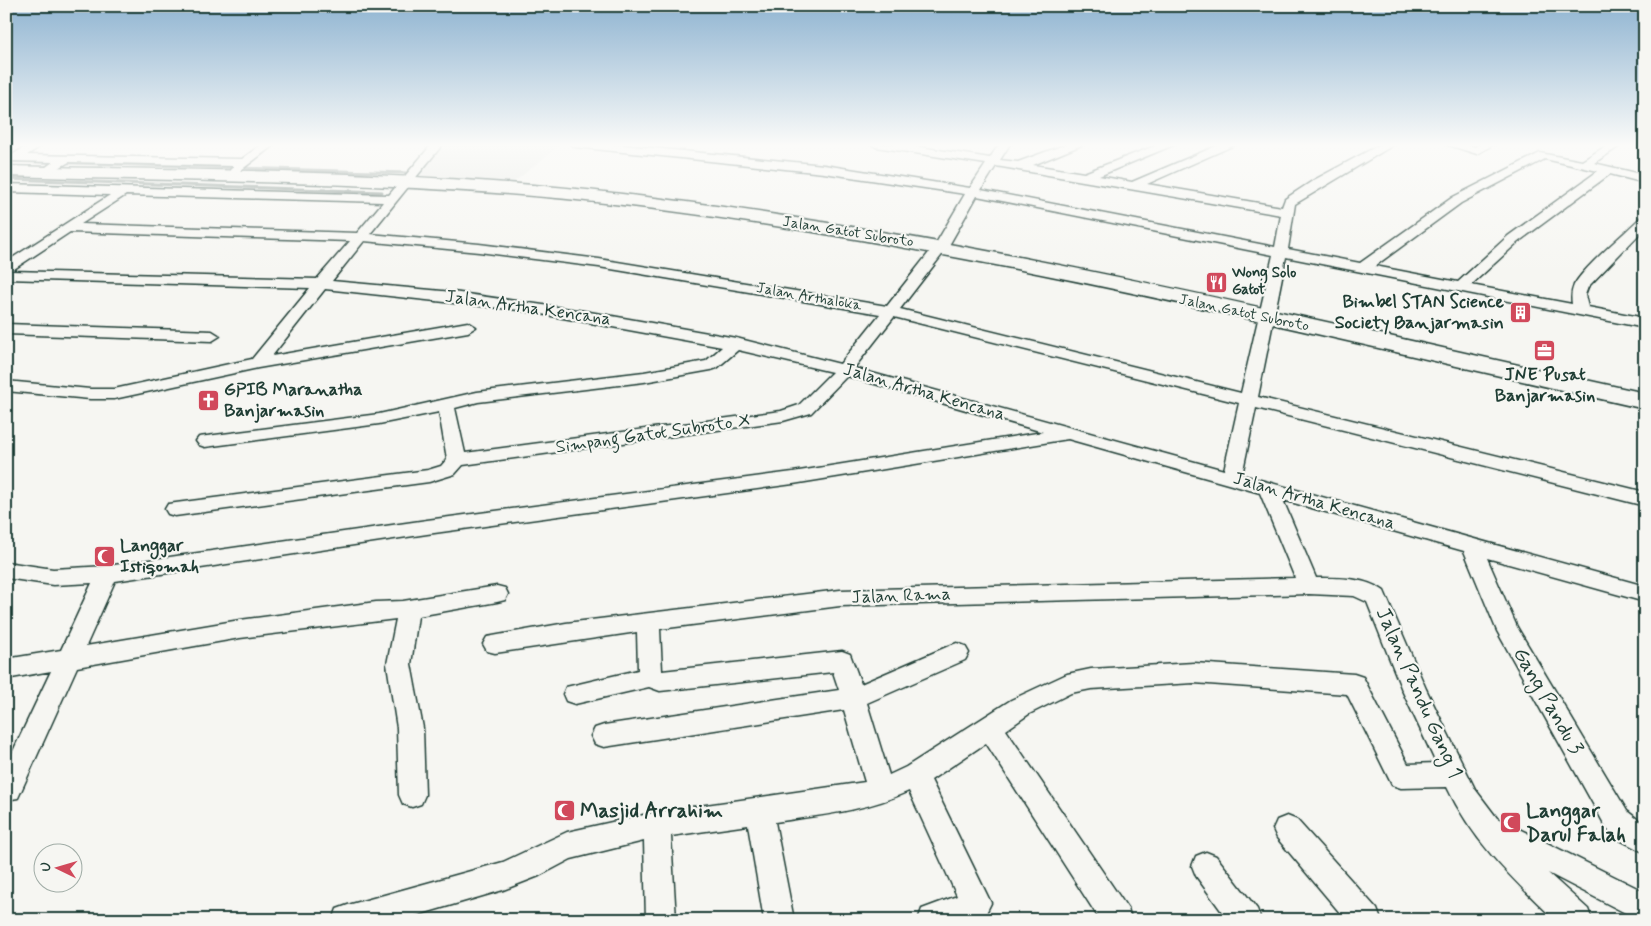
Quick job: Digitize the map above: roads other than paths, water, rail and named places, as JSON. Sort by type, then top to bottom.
[{"type":"main road","name":"Jalan Gatot Subroto","points":[[487,187],[550,192],[694,208],[941,247],[1645,400]]},
{"type":"street","points":[[6,188],[58,187]]},
{"type":"street","points":[[6,268],[130,187]]},
{"type":"street","points":[[199,187],[392,200]]},
{"type":"street","points":[[258,363],[320,284],[401,187]]},
{"type":"street","points":[[942,187],[1645,322]]},
{"type":"street","name":"Simpang Gatot Subroto X","points":[[175,508],[429,476],[448,470],[457,460],[783,416],[804,409],[844,370],[941,247],[976,187]]},
{"type":"street","points":[[1147,187],[1288,212]]},
{"type":"street","points":[[1232,477],[1289,202],[1292,198],[1312,187]]},
{"type":"street","points":[[1363,268],[1457,200],[1482,187]]},
{"type":"street","points":[[1461,287],[1485,262],[1513,238],[1584,187]]},
{"type":"street","points":[[6,200],[25,189]]},
{"type":"street","points":[[1581,310],[1578,295],[1581,286],[1611,253],[1645,221]]},
{"type":"street","name":"Jalan Arthaloka","points":[[67,228],[361,237],[479,248],[599,263],[890,311],[1249,402],[1645,498]]},
{"type":"street","name":"Jalan Artha Kencana","points":[[6,275],[320,284],[530,306],[736,343],[844,370],[1232,477],[1473,547],[1645,594]]},
{"type":"street","points":[[6,386],[90,394],[114,394],[182,381],[258,363],[468,327]]},
{"type":"street","points":[[6,329],[212,336]]},
{"type":"street","points":[[205,441],[379,419],[477,397],[644,377],[712,364],[736,343]]},
{"type":"street","points":[[446,405],[457,460]]},
{"type":"street","points":[[6,570],[53,577],[107,574],[427,527],[793,478],[1071,433]]},
{"type":"street","points":[[1268,488],[1309,586]]},
{"type":"street","name":"Gang Pandu 3","points":[[1473,547],[1489,590],[1508,631],[1612,811],[1626,829],[1645,840]]},
{"type":"street","points":[[9,788],[107,574]]},
{"type":"street","name":"Jalan Rama","points":[[495,644],[648,622],[840,598],[1309,586]]},
{"type":"street","name":"Jalan Pandu Gang 1","points":[[1309,586],[1355,589],[1373,594],[1376,597],[1414,690],[1466,798],[1508,856],[1577,920]]},
{"type":"street","points":[[6,669],[250,628],[376,611],[404,610],[497,594]]},
{"type":"street","points":[[404,610],[407,614],[407,619],[399,664],[410,728],[412,795]]},
{"type":"street","points":[[648,622],[650,678]]},
{"type":"street","points":[[604,736],[854,698],[956,653]]},
{"type":"street","points":[[574,694],[650,678],[660,681],[839,661],[845,665],[881,791]]},
{"type":"street","points":[[348,920],[502,876],[529,866],[567,846],[658,825],[839,800],[881,791],[915,776],[990,727],[1052,691],[1067,684],[1091,679],[1194,673],[1354,684],[1401,776],[1454,775]]},
{"type":"street","points":[[990,727],[1117,920]]},
{"type":"street","points":[[915,776],[976,903],[933,920]]},
{"type":"street","points":[[759,810],[779,920]]},
{"type":"street","points":[[658,825],[661,920]]},
{"type":"street","points":[[1487,826],[1645,908]]},
{"type":"street","points":[[1287,829],[1366,920]]},
{"type":"street","points":[[1206,866],[1246,920]]},
{"type":"waterway","points":[[244,187],[382,192]]},
{"type":"place","name":"Wong Solo Gatot","points":[[1216,282]]},
{"type":"place","name":"Bimbel STAN Science Society Banjarmasin","points":[[1520,312]]},
{"type":"place","name":"JNE Pusat Banjarmasin","points":[[1545,350]]},
{"type":"place","name":"GPIB Maranatha Banjarmasin","points":[[208,400]]},
{"type":"place","name":"Langgar Istiqomah","points":[[104,556]]},
{"type":"place","name":"Masjid Arrahim","points":[[564,811]]},
{"type":"place","name":"Langgar Darul Falah","points":[[1510,823]]}]
